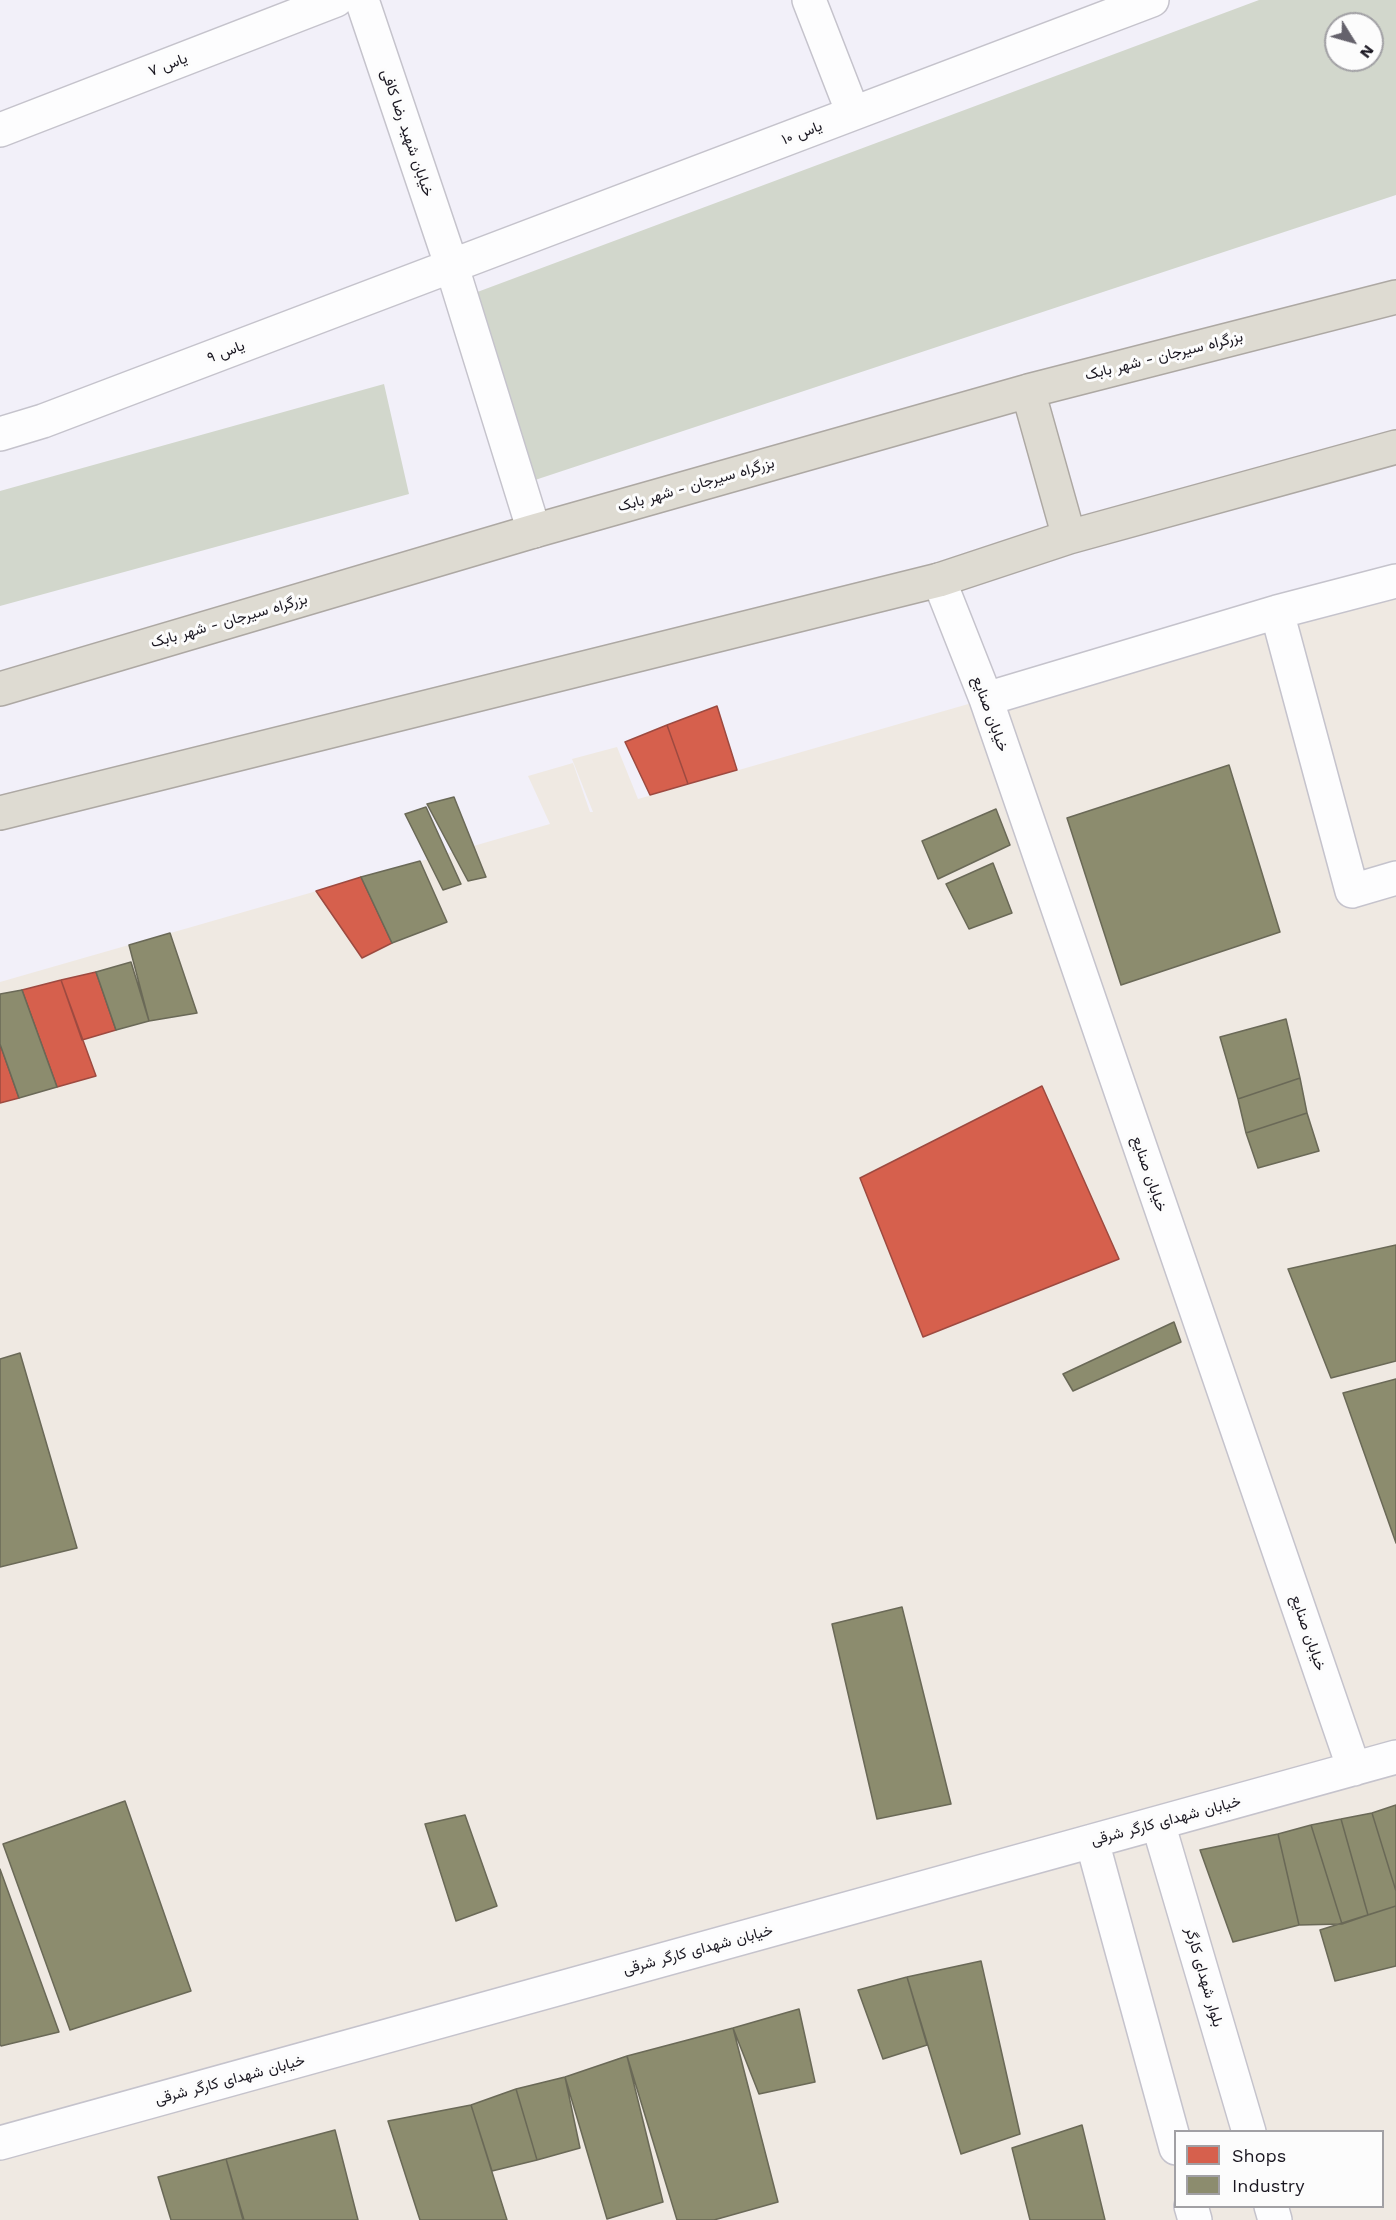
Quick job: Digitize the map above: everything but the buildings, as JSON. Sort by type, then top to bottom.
[{"type":"highway","name":"بزرگراه سیرجان - شهر بابک","points":[[0,689],[534,531],[1028,391],[1396,297]]},
{"type":"highway","points":[[1028,391],[1068,537]]},
{"type":"highway","points":[[0,813],[939,580],[1068,537],[1396,447]]},
{"type":"street","name":"یاس ۷","points":[[0,130],[336,0]]},
{"type":"street","name":"خیابان شهید رضا کافی","points":[[362,0],[452,267],[534,531]]},
{"type":"street","points":[[809,0],[853,113]]},
{"type":"street","name":"یاس ۱۰","points":[[452,267],[1152,0]]},
{"type":"street","name":"یاس ۹","points":[[0,434],[43,421],[452,267]]},
{"type":"street","name":"خیابان صنایع","points":[[939,580],[986,699],[1354,1769]]},
{"type":"street","points":[[986,699],[1277,612],[1396,581]]},
{"type":"street","points":[[1277,612],[1352,891],[1396,878]]},
{"type":"street","name":"خیابان شهدای کارگر شرقی","points":[[0,2143],[1396,1757]]},
{"type":"street","name":"بلوار شهدای کارگر","points":[[1158,1823],[1248,2130]]},
{"type":"street","points":[[1092,1841],[1174,2141]]},
{"type":"shaded area","points":[[1259,0],[1396,0],[1396,195],[529,482],[472,294]]},
{"type":"shaded area","points":[[384,384],[409,494],[0,606],[0,491]]},
{"type":"shaded area","points":[[1396,581],[1396,2220],[0,2220],[0,982],[550,824],[528,776],[573,763],[590,812],[593,812],[572,759],[617,747],[638,799]]}]
